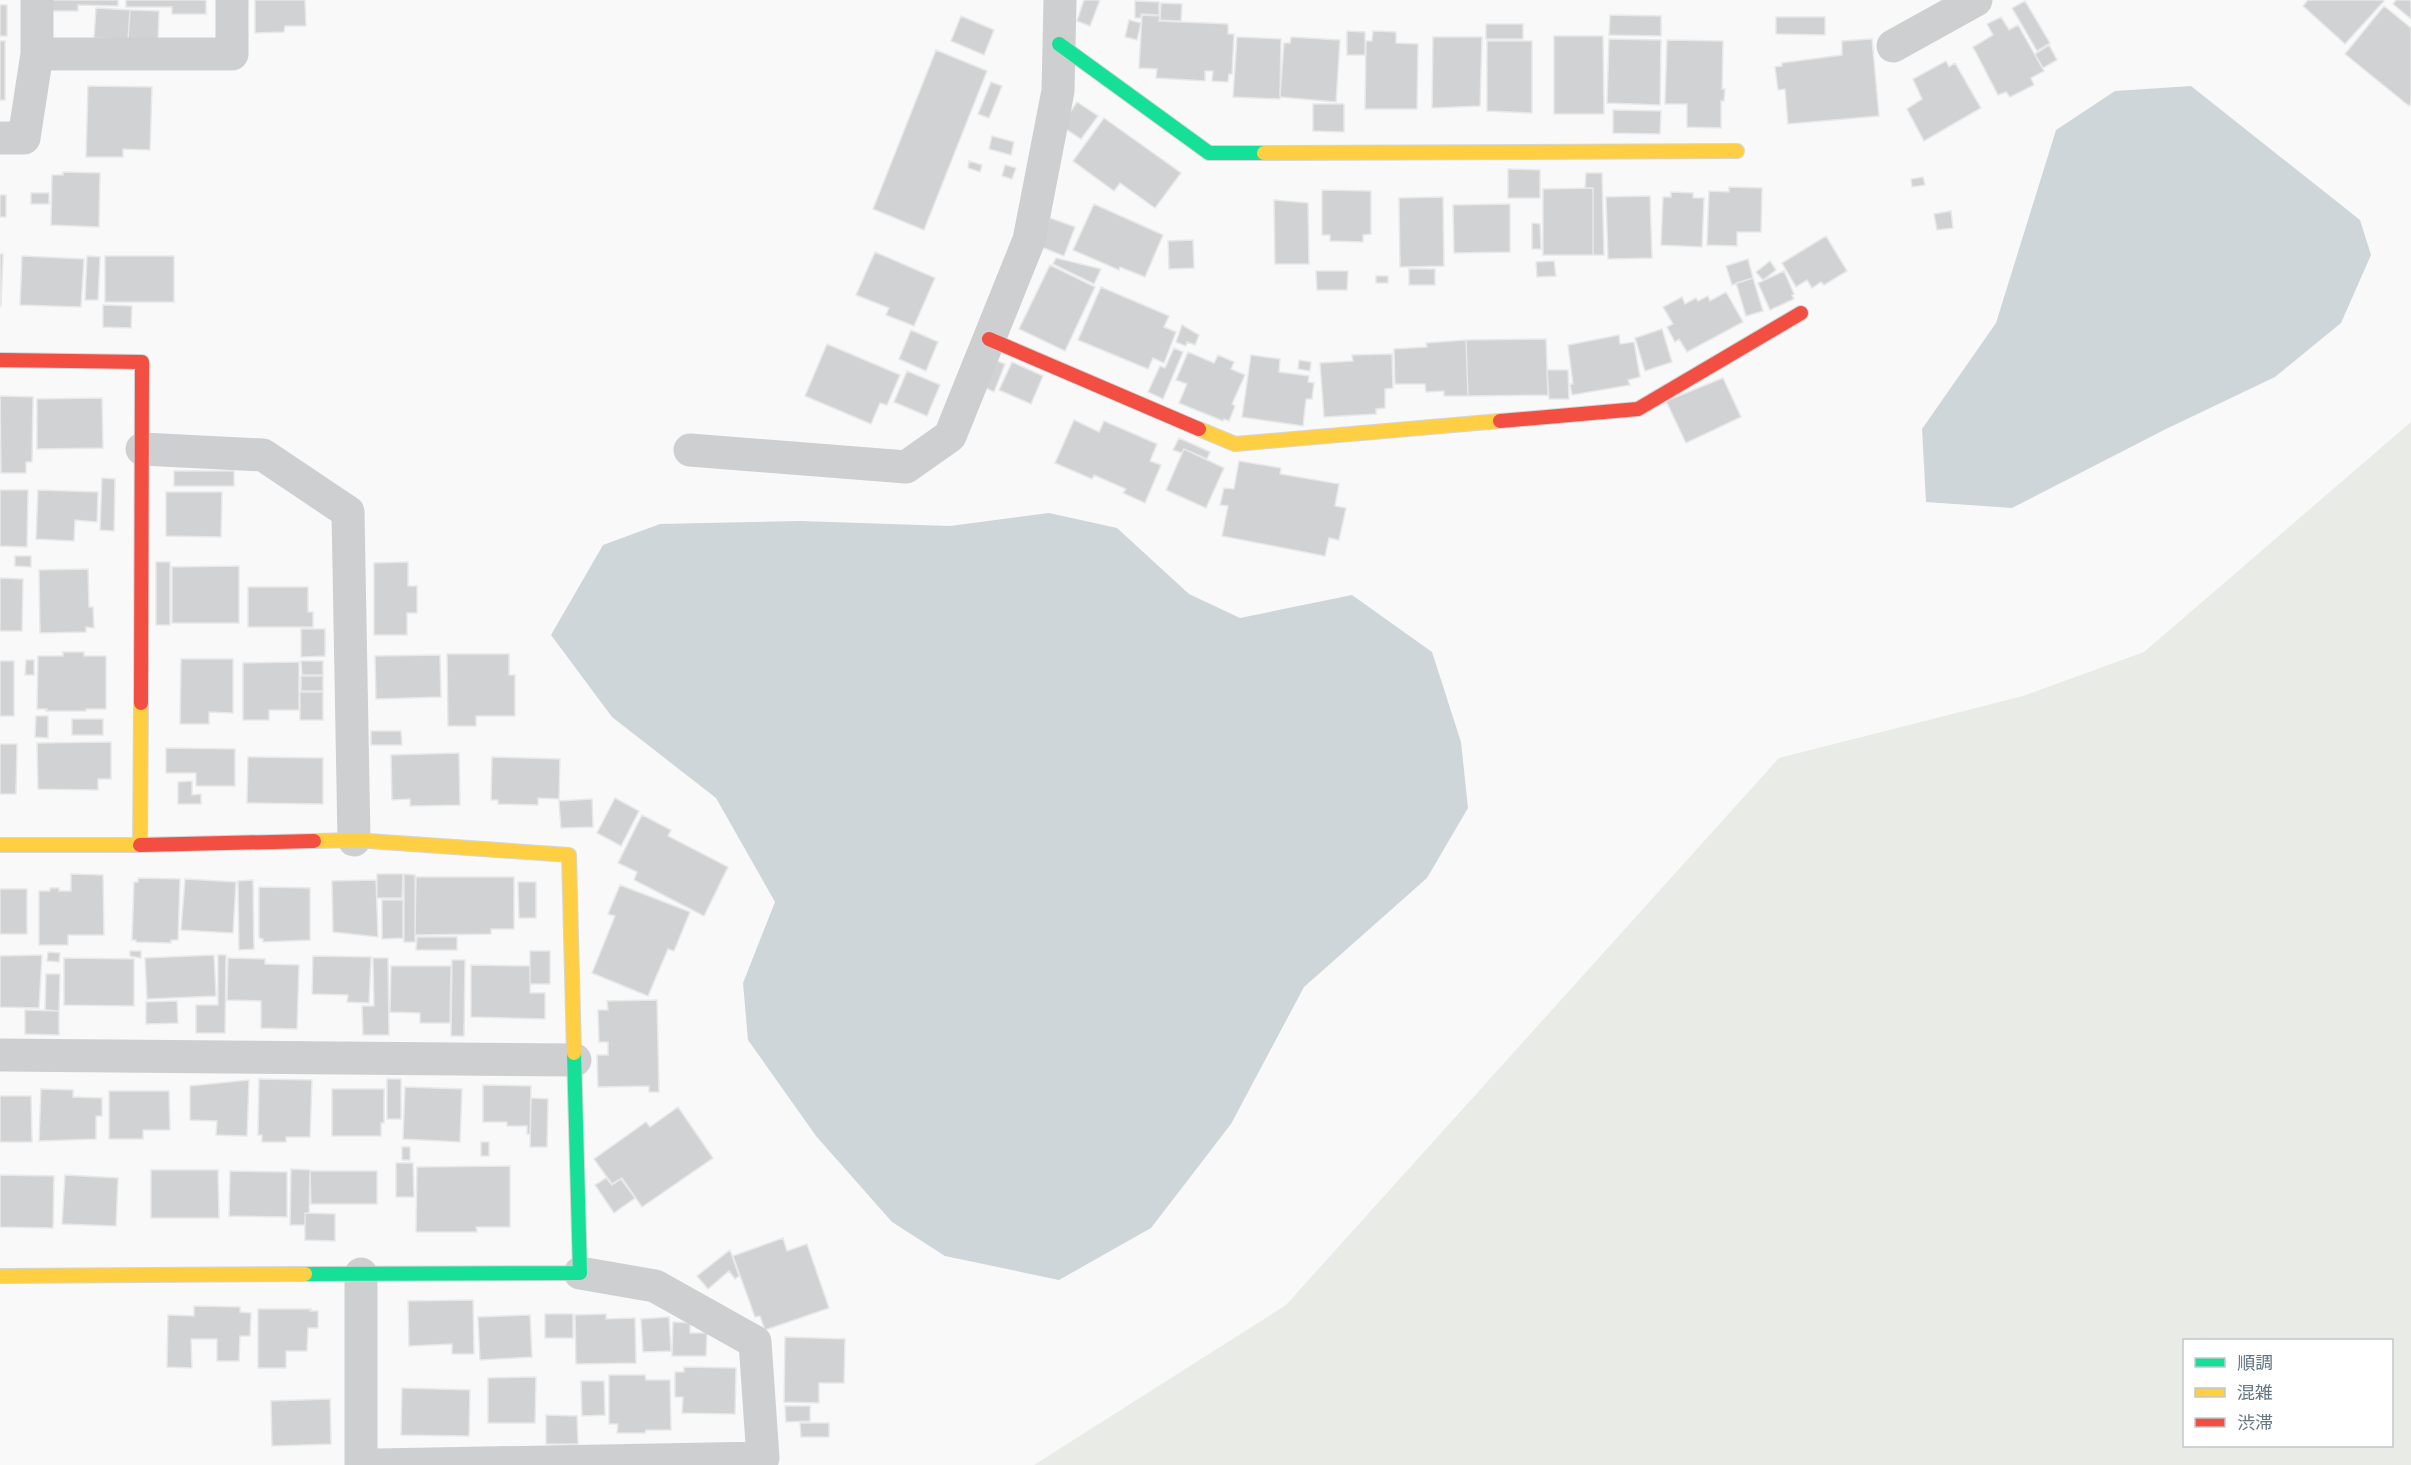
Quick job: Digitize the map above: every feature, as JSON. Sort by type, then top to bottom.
[{"type":"street","points":[[0,138],[24,138],[37,54],[37,0]]},
{"type":"street","points":[[37,54],[232,54],[232,0]]},
{"type":"street","points":[[690,450],[906,467],[950,436],[1029,240],[1058,91],[1060,0]]},
{"type":"street","points":[[1893,46],[1976,0]]},
{"type":"street","points":[[1059,44],[1209,153],[1737,151]]},
{"type":"street","points":[[989,339],[1234,444],[1638,409],[1801,313]]},
{"type":"street","points":[[0,360],[142,362],[140,845]]},
{"type":"street","points":[[142,449],[263,455],[348,512],[354,840]]},
{"type":"street","points":[[0,845],[140,845],[354,840],[569,855],[579,1273]]},
{"type":"street","points":[[0,1055],[575,1060]]},
{"type":"street","points":[[0,1276],[579,1273],[655,1286],[755,1342],[763,1458],[378,1465]]},
{"type":"street","points":[[361,1274],[362,1465]]},
{"type":"shaded area","points":[[2191,86],[2360,220],[2371,255],[2341,323],[2275,377],[2166,429],[2012,508],[1926,502],[1922,429],[1996,323],[2056,130],[2115,91]]},
{"type":"shaded area","points":[[2411,422],[2411,1465],[1034,1465],[1286,1305],[1779,758],[2023,696],[2144,652]]},
{"type":"shaded area","points":[[1049,513],[1117,528],[1189,594],[1240,618],[1352,595],[1432,652],[1461,742],[1468,808],[1427,878],[1304,987],[1231,1124],[1151,1228],[1059,1280],[945,1256],[892,1222],[816,1136],[748,1040],[743,983],[775,902],[716,798],[612,717],[551,635],[603,545],[660,524],[800,521],[950,526]]},
{"type":"building","points":[[51,0],[118,0],[118,6],[78,5],[78,11],[51,11]]},
{"type":"building","points":[[126,0],[206,0],[206,14],[172,14],[172,7],[126,7]]},
{"type":"building","points":[[255,0],[305,0],[306,26],[285,26],[284,32],[255,33]]},
{"type":"building","points":[[1084,0],[1100,0],[1090,26],[1077,21]]},
{"type":"building","points":[[2308,0],[2384,1],[2345,44],[2303,6]]},
{"type":"building","points":[[2396,0],[2411,0],[2411,19],[2393,4]]},
{"type":"building","points":[[1135,1],[1159,2],[1159,15],[1141,14],[1141,18],[1135,18]]},
{"type":"building","points":[[2025,1],[2050,43],[2037,51],[2012,8]]},
{"type":"building","points":[[1161,3],[1182,4],[1181,21],[1160,20]]},
{"type":"building","points":[[0,5],[7,5],[7,36],[0,36]]},
{"type":"building","points":[[2384,6],[2411,28],[2411,103],[2409,106],[2345,54]]},
{"type":"building","points":[[96,8],[130,10],[128,39],[94,38]]},
{"type":"building","points":[[130,10],[159,11],[158,40],[128,39]]},
{"type":"building","points":[[1142,15],[1160,16],[1159,21],[1228,24],[1228,34],[1234,34],[1232,74],[1229,74],[1228,82],[1212,81],[1213,71],[1205,71],[1205,81],[1156,78],[1157,69],[1139,68]]},
{"type":"building","points":[[1610,15],[1661,16],[1661,36],[1609,35]]},
{"type":"building","points":[[961,16],[994,30],[984,55],[951,41]]},
{"type":"building","points":[[1776,17],[1825,17],[1825,35],[1776,34]]},
{"type":"building","points":[[2001,17],[2009,30],[2018,25],[2044,71],[2031,78],[2034,85],[2010,97],[2006,92],[1998,95],[1973,47],[1993,35],[1987,24]]},
{"type":"building","points":[[1129,20],[1141,23],[1137,40],[1125,37]]},
{"type":"building","points":[[1486,24],[1523,24],[1523,39],[1486,39]]},
{"type":"building","points":[[1347,31],[1365,32],[1365,55],[1347,55]]},
{"type":"building","points":[[1373,31],[1396,32],[1396,43],[1418,44],[1417,109],[1365,109],[1366,41],[1372,41]]},
{"type":"building","points":[[1554,36],[1603,36],[1604,114],[1554,114]]},
{"type":"building","points":[[1237,37],[1281,39],[1280,99],[1233,97]]},
{"type":"building","points":[[1291,37],[1340,40],[1336,102],[1280,97],[1284,43],[1290,43]]},
{"type":"building","points":[[1433,37],[1482,37],[1480,106],[1432,108]]},
{"type":"building","points":[[1609,39],[1661,40],[1660,105],[1607,103]]},
{"type":"building","points":[[1872,39],[1879,116],[1788,124],[1785,89],[1778,90],[1775,67],[1782,66],[1782,63],[1842,55],[1842,41]]},
{"type":"building","points":[[1667,40],[1723,41],[1722,89],[1725,89],[1724,101],[1721,101],[1721,128],[1687,127],[1687,104],[1665,104]]},
{"type":"building","points":[[0,41],[5,41],[5,100],[0,100]]},
{"type":"building","points":[[1487,41],[1532,41],[1532,113],[1487,111]]},
{"type":"building","points":[[2049,45],[2057,60],[2043,68],[2035,54]]},
{"type":"building","points":[[936,50],[987,71],[924,230],[873,209]]},
{"type":"building","points":[[1946,61],[1949,67],[1955,63],[1981,108],[1924,141],[1907,109],[1922,99],[1913,79]]},
{"type":"building","points":[[991,82],[1002,86],[989,118],[978,114]]},
{"type":"building","points":[[88,86],[152,87],[150,150],[123,149],[123,157],[86,157]]},
{"type":"building","points":[[1077,102],[1098,116],[1081,139],[1061,126]]},
{"type":"building","points":[[1313,104],[1344,104],[1344,132],[1313,131]]},
{"type":"building","points":[[1613,110],[1661,111],[1660,134],[1613,133]]},
{"type":"building","points":[[1104,118],[1181,173],[1155,208],[1120,183],[1114,191],[1073,161]]},
{"type":"building","points":[[992,136],[1014,142],[1011,155],[989,149]]},
{"type":"building","points":[[969,161],[982,165],[980,172],[968,168]]},
{"type":"building","points":[[1005,165],[1016,168],[1012,179],[1002,176]]},
{"type":"building","points":[[1508,169],[1540,170],[1540,198],[1508,198]]},
{"type":"building","points":[[63,172],[100,173],[99,227],[51,225],[52,175],[63,175]]},
{"type":"building","points":[[1586,173],[1602,173],[1604,255],[1593,255],[1593,188],[1585,188]]},
{"type":"building","points":[[1923,177],[1925,185],[1912,187],[1911,179]]},
{"type":"building","points":[[1729,187],[1762,188],[1761,232],[1737,232],[1737,246],[1707,245],[1709,191],[1729,192]]},
{"type":"building","points":[[1593,188],[1593,255],[1543,255],[1543,189]]},
{"type":"building","points":[[1322,190],[1371,191],[1371,234],[1363,235],[1363,242],[1330,241],[1330,235],[1322,235]]},
{"type":"building","points":[[1671,192],[1693,193],[1693,198],[1704,198],[1702,247],[1661,245],[1663,197],[1671,197]]},
{"type":"building","points":[[31,193],[49,193],[49,204],[31,204]]},
{"type":"building","points":[[0,195],[6,195],[6,217],[0,217]]},
{"type":"building","points":[[1650,196],[1652,258],[1608,259],[1606,197]]},
{"type":"building","points":[[1443,197],[1444,266],[1400,267],[1399,198]]},
{"type":"building","points":[[1274,200],[1308,203],[1309,264],[1275,264]]},
{"type":"building","points":[[1094,204],[1163,235],[1145,277],[1120,267],[1119,270],[1073,250]]},
{"type":"building","points":[[1510,204],[1510,252],[1454,253],[1453,205]]},
{"type":"building","points":[[1951,211],[1953,228],[1937,230],[1934,214]]},
{"type":"building","points":[[1050,218],[1075,227],[1064,256],[1039,246]]},
{"type":"building","points":[[1532,223],[1540,224],[1541,249],[1532,249]]},
{"type":"building","points":[[1826,236],[1847,271],[1824,285],[1821,282],[1812,288],[1807,280],[1796,287],[1782,263]]},
{"type":"building","points":[[1193,240],[1194,268],[1169,269],[1168,241]]},
{"type":"building","points":[[875,252],[935,278],[914,326],[886,315],[889,308],[856,295]]},
{"type":"building","points":[[0,254],[3,254],[1,306],[0,306]]},
{"type":"building","points":[[22,256],[84,259],[81,307],[20,305]]},
{"type":"building","points":[[87,256],[100,257],[98,300],[85,300]]},
{"type":"building","points":[[105,256],[174,256],[174,302],[105,302]]},
{"type":"building","points":[[1056,258],[1101,269],[1094,284],[1053,264]]},
{"type":"building","points":[[1748,259],[1753,278],[1732,285],[1726,266]]},
{"type":"building","points":[[1554,261],[1556,276],[1537,277],[1536,262]]},
{"type":"building","points":[[1770,261],[1776,270],[1763,280],[1756,272]]},
{"type":"building","points":[[1050,265],[1095,287],[1065,351],[1019,329]]},
{"type":"building","points":[[1409,269],[1435,269],[1435,285],[1409,285]]},
{"type":"building","points":[[1316,271],[1348,271],[1347,290],[1317,290]]},
{"type":"building","points":[[1784,271],[1794,299],[1770,310],[1758,283]]},
{"type":"building","points":[[1376,276],[1388,276],[1388,283],[1376,283]]},
{"type":"building","points":[[1753,278],[1763,311],[1746,316],[1736,283]]},
{"type":"building","points":[[1101,287],[1169,316],[1164,327],[1176,332],[1164,363],[1153,358],[1148,369],[1078,340]]},
{"type":"building","points":[[1726,292],[1743,322],[1687,352],[1679,339],[1675,342],[1667,327],[1673,324],[1663,307],[1682,297],[1685,304],[1696,298],[1698,301],[1708,296],[1710,301]]},
{"type":"building","points":[[103,305],[132,306],[131,328],[103,327]]},
{"type":"building","points":[[1182,325],[1199,335],[1195,345],[1187,342],[1186,346],[1176,342]]},
{"type":"building","points":[[1662,329],[1672,362],[1645,371],[1635,338]]},
{"type":"building","points":[[911,330],[938,342],[926,371],[899,359]]},
{"type":"building","points":[[1619,335],[1620,344],[1634,342],[1640,377],[1628,380],[1630,385],[1572,395],[1570,384],[1573,384],[1568,345]]},
{"type":"building","points":[[1546,339],[1548,395],[1468,396],[1466,340]]},
{"type":"building","points":[[1466,340],[1468,396],[1444,396],[1444,391],[1426,392],[1425,384],[1395,384],[1394,349],[1427,347],[1426,343]]},
{"type":"building","points":[[827,344],[900,375],[887,405],[880,403],[871,424],[805,396]]},
{"type":"building","points":[[1174,348],[1183,352],[1163,399],[1148,392],[1160,366],[1165,368]]},
{"type":"building","points":[[1188,352],[1214,363],[1218,355],[1234,362],[1231,369],[1245,375],[1232,404],[1235,406],[1229,421],[1224,419],[1223,421],[1179,403],[1187,384],[1176,380]]},
{"type":"building","points":[[1392,354],[1393,388],[1385,389],[1385,408],[1376,409],[1376,414],[1324,417],[1320,363],[1353,361],[1352,355]]},
{"type":"building","points":[[1251,355],[1280,359],[1279,372],[1309,376],[1308,382],[1314,383],[1312,399],[1306,399],[1303,426],[1242,417]]},
{"type":"building","points":[[1299,360],[1311,362],[1310,371],[1298,369]]},
{"type":"building","points":[[997,361],[1005,364],[994,392],[986,388]]},
{"type":"building","points":[[1012,362],[1043,376],[1031,404],[999,390]]},
{"type":"building","points":[[1547,370],[1568,370],[1569,399],[1549,399]]},
{"type":"building","points":[[907,371],[940,385],[927,416],[894,402]]},
{"type":"building","points":[[1723,378],[1741,417],[1686,443],[1666,401]]},
{"type":"building","points":[[0,396],[33,397],[32,462],[26,462],[26,473],[1,473]]},
{"type":"building","points":[[102,398],[103,448],[37,449],[37,399]]},
{"type":"building","points":[[1074,420],[1099,432],[1104,421],[1157,444],[1150,461],[1161,465],[1145,503],[1123,493],[1126,489],[1094,475],[1092,479],[1055,463]]},
{"type":"building","points":[[1179,438],[1210,452],[1207,459],[1184,449],[1182,453],[1173,450]]},
{"type":"building","points":[[1184,449],[1224,468],[1206,508],[1166,490]]},
{"type":"building","points":[[1239,461],[1281,468],[1280,474],[1339,484],[1335,506],[1346,508],[1339,540],[1329,538],[1325,556],[1222,536],[1228,506],[1220,505],[1224,488],[1234,489]]},
{"type":"building","points":[[174,471],[234,471],[234,486],[174,486]]},
{"type":"building","points":[[102,478],[115,479],[114,531],[100,530]]},
{"type":"building","points":[[0,490],[28,490],[27,547],[0,546]]},
{"type":"building","points":[[38,490],[98,492],[97,522],[75,520],[74,541],[36,539]]},
{"type":"building","points":[[166,492],[222,492],[221,537],[166,536]]},
{"type":"building","points":[[15,556],[31,556],[31,567],[15,566]]},
{"type":"building","points":[[156,562],[170,562],[170,625],[156,625]]},
{"type":"building","points":[[408,562],[408,586],[417,586],[417,613],[407,613],[407,635],[374,635],[374,563]]},
{"type":"building","points":[[239,566],[239,623],[172,623],[172,567]]},
{"type":"building","points":[[88,569],[89,607],[93,607],[94,628],[86,627],[86,632],[40,633],[39,570]]},
{"type":"building","points":[[0,578],[23,579],[22,631],[0,631]]},
{"type":"building","points":[[248,587],[308,587],[308,612],[313,612],[313,627],[248,627]]},
{"type":"building","points":[[301,629],[325,629],[325,656],[301,657]]},
{"type":"building","points":[[63,652],[84,652],[84,656],[106,656],[106,709],[46,711],[47,709],[37,709],[38,656],[63,656]]},
{"type":"building","points":[[447,654],[509,654],[509,675],[515,675],[515,716],[476,716],[476,726],[448,726]]},
{"type":"building","points":[[440,655],[441,697],[376,699],[375,656]]},
{"type":"building","points":[[181,659],[233,659],[233,713],[209,712],[209,724],[180,724]]},
{"type":"building","points":[[26,660],[34,660],[34,675],[25,675]]},
{"type":"building","points":[[0,661],[14,661],[14,716],[0,716]]},
{"type":"building","points":[[301,661],[323,661],[323,675],[302,675]]},
{"type":"building","points":[[299,662],[299,710],[269,710],[269,720],[243,720],[243,663]]},
{"type":"building","points":[[301,676],[323,676],[323,691],[301,691]]},
{"type":"building","points":[[300,692],[323,692],[323,720],[300,720]]},
{"type":"building","points":[[36,716],[48,716],[48,738],[35,737]]},
{"type":"building","points":[[72,719],[103,719],[103,735],[72,735]]},
{"type":"building","points":[[371,731],[401,731],[402,745],[371,745]]},
{"type":"building","points":[[111,742],[111,779],[98,779],[98,790],[38,789],[37,743]]},
{"type":"building","points":[[0,744],[17,744],[16,794],[0,794]]},
{"type":"building","points":[[166,748],[235,749],[235,786],[196,786],[196,773],[166,773]]},
{"type":"building","points":[[459,753],[460,805],[410,806],[410,799],[392,800],[391,755]]},
{"type":"building","points":[[248,757],[323,758],[323,804],[247,803]]},
{"type":"building","points":[[492,757],[560,759],[559,799],[538,798],[538,805],[498,804],[498,800],[491,800]]},
{"type":"building","points":[[192,781],[192,795],[201,794],[201,804],[178,804],[178,782]]},
{"type":"building","points":[[615,798],[639,811],[621,846],[597,833]]},
{"type":"building","points":[[592,799],[593,827],[561,828],[559,801]]},
{"type":"building","points":[[642,815],[671,830],[668,836],[728,867],[704,916],[634,880],[637,872],[618,863]]},
{"type":"building","points":[[71,874],[103,875],[104,935],[68,935],[68,945],[39,945],[39,891],[59,888],[59,891],[71,891]]},
{"type":"building","points":[[377,874],[403,874],[402,898],[377,898]]},
{"type":"building","points":[[404,874],[415,875],[415,942],[404,942]]},
{"type":"building","points":[[416,877],[514,877],[514,929],[491,929],[491,934],[415,935]]},
{"type":"building","points":[[138,878],[180,879],[178,940],[171,940],[171,943],[132,940],[134,882],[138,882]]},
{"type":"building","points":[[185,879],[236,882],[233,933],[181,930]]},
{"type":"building","points":[[253,880],[254,949],[239,950],[238,881]]},
{"type":"building","points":[[376,880],[378,937],[333,932],[332,881]]},
{"type":"building","points":[[518,882],[536,882],[536,918],[519,918]]},
{"type":"building","points":[[620,885],[690,912],[674,951],[668,949],[648,996],[592,973],[615,916],[608,914]]},
{"type":"building","points":[[259,887],[310,888],[310,940],[263,942],[263,939],[259,938]]},
{"type":"building","points":[[0,889],[27,889],[27,934],[0,934]]},
{"type":"building","points":[[382,900],[403,900],[403,938],[382,939]]},
{"type":"building","points":[[417,937],[457,937],[457,950],[416,950]]},
{"type":"building","points":[[130,951],[141,951],[141,958],[130,956]]},
{"type":"building","points":[[530,951],[550,951],[550,984],[530,984]]},
{"type":"building","points":[[48,952],[60,953],[59,962],[47,961]]},
{"type":"building","points":[[42,955],[39,1008],[0,1007],[0,956]]},
{"type":"building","points":[[214,955],[216,996],[147,999],[145,958]]},
{"type":"building","points":[[218,955],[226,955],[225,1033],[196,1033],[196,1005],[218,1005]]},
{"type":"building","points":[[313,956],[371,957],[369,1003],[347,1002],[348,995],[312,994]]},
{"type":"building","points":[[64,958],[134,959],[134,1006],[64,1005]]},
{"type":"building","points":[[228,958],[265,959],[265,964],[299,965],[297,1029],[261,1028],[261,1001],[227,1000]]},
{"type":"building","points":[[373,958],[388,958],[389,1035],[363,1035],[362,1006],[374,1006]]},
{"type":"building","points":[[452,960],[465,960],[464,1036],[451,1036]]},
{"type":"building","points":[[471,965],[530,966],[530,993],[545,993],[545,1019],[471,1017]]},
{"type":"building","points":[[391,966],[451,966],[450,1023],[420,1023],[420,1013],[390,1012]]},
{"type":"building","points":[[46,974],[60,974],[59,1011],[45,1010]]},
{"type":"building","points":[[657,1000],[659,1092],[649,1092],[649,1086],[598,1087],[597,1055],[608,1055],[608,1042],[599,1042],[598,1010],[608,1010],[607,1001]]},
{"type":"building","points":[[177,1001],[178,1023],[146,1024],[146,1002]]},
{"type":"building","points":[[25,1010],[59,1011],[59,1035],[25,1034]]},
{"type":"building","points":[[259,1079],[312,1080],[310,1137],[286,1137],[286,1142],[262,1142],[262,1135],[258,1135]]},
{"type":"building","points":[[387,1079],[401,1079],[401,1119],[387,1119]]},
{"type":"building","points":[[249,1080],[247,1136],[216,1135],[217,1121],[190,1120],[190,1086]]},
{"type":"building","points":[[483,1085],[531,1086],[530,1134],[527,1134],[527,1126],[507,1126],[507,1122],[483,1122]]},
{"type":"building","points":[[405,1087],[462,1089],[460,1142],[403,1139]]},
{"type":"building","points":[[41,1089],[73,1090],[73,1097],[102,1098],[102,1116],[96,1116],[96,1139],[39,1141]]},
{"type":"building","points":[[332,1089],[384,1089],[384,1123],[381,1123],[381,1136],[332,1136]]},
{"type":"building","points":[[109,1091],[169,1091],[170,1130],[143,1130],[143,1139],[109,1139]]},
{"type":"building","points":[[0,1096],[31,1096],[32,1142],[0,1142]]},
{"type":"building","points":[[531,1098],[548,1099],[547,1147],[530,1147]]},
{"type":"building","points":[[678,1107],[713,1158],[642,1207],[622,1178],[612,1184],[594,1159],[646,1122],[650,1127]]},
{"type":"building","points":[[481,1142],[489,1142],[489,1156],[481,1156]]},
{"type":"building","points":[[402,1147],[410,1147],[410,1160],[402,1160]]},
{"type":"building","points":[[396,1163],[413,1163],[414,1197],[396,1197]]},
{"type":"building","points":[[510,1166],[510,1227],[476,1227],[477,1232],[416,1232],[417,1167]]},
{"type":"building","points":[[291,1169],[310,1170],[309,1213],[305,1213],[305,1225],[290,1225]]},
{"type":"building","points":[[151,1170],[218,1170],[219,1218],[151,1218]]},
{"type":"building","points":[[230,1171],[287,1172],[287,1217],[229,1216]]},
{"type":"building","points":[[310,1171],[377,1171],[377,1204],[311,1204]]},
{"type":"building","points":[[0,1175],[54,1176],[53,1228],[0,1227]]},
{"type":"building","points":[[65,1175],[118,1178],[116,1226],[62,1224]]},
{"type":"building","points":[[606,1178],[612,1185],[621,1179],[635,1198],[614,1213],[595,1185]]},
{"type":"building","points":[[305,1213],[335,1214],[335,1241],[305,1240]]},
{"type":"building","points":[[783,1238],[787,1251],[807,1244],[829,1308],[765,1330],[760,1316],[755,1317],[733,1256]]},
{"type":"building","points":[[730,1250],[739,1276],[735,1279],[729,1271],[708,1289],[697,1276]]},
{"type":"building","points":[[473,1300],[474,1354],[452,1354],[452,1344],[409,1346],[408,1301]]},
{"type":"building","points":[[194,1306],[240,1307],[240,1312],[251,1313],[250,1336],[240,1336],[239,1361],[217,1361],[217,1339],[191,1339],[192,1368],[167,1367],[168,1315],[194,1316]]},
{"type":"building","points":[[258,1309],[318,1311],[318,1328],[308,1328],[307,1351],[286,1351],[286,1368],[258,1368]]},
{"type":"building","points":[[545,1314],[573,1314],[573,1338],[545,1338]]},
{"type":"building","points":[[606,1314],[606,1319],[635,1318],[636,1363],[576,1364],[575,1315]]},
{"type":"building","points":[[530,1315],[532,1357],[480,1360],[478,1317]]},
{"type":"building","points":[[669,1317],[671,1351],[643,1352],[641,1319]]},
{"type":"building","points":[[673,1322],[690,1323],[690,1333],[707,1333],[706,1356],[672,1356]]},
{"type":"building","points":[[785,1337],[845,1339],[844,1383],[819,1383],[819,1403],[784,1402]]},
{"type":"building","points":[[684,1367],[736,1368],[735,1414],[682,1413],[683,1397],[675,1397],[675,1372],[684,1372]]},
{"type":"building","points":[[609,1375],[645,1375],[646,1380],[670,1380],[671,1430],[617,1433],[618,1424],[609,1424]]},
{"type":"building","points":[[536,1377],[535,1423],[488,1423],[488,1378]]},
{"type":"building","points":[[581,1381],[604,1381],[605,1415],[582,1416]]},
{"type":"building","points":[[402,1388],[470,1390],[469,1436],[401,1435]]},
{"type":"building","points":[[330,1399],[331,1444],[272,1446],[271,1401]]},
{"type":"building","points":[[785,1406],[810,1406],[810,1421],[786,1422]]},
{"type":"building","points":[[546,1415],[577,1416],[578,1444],[546,1444]]},
{"type":"building","points":[[800,1423],[829,1423],[829,1437],[801,1437]]},
{"type":"traffic: fast","points":[[1059,44],[1209,153],[1264,153]]},
{"type":"traffic: fast","points":[[305,1274],[580,1273],[574,1053]]},
{"type":"traffic: slow","points":[[1264,153],[1737,151]]},
{"type":"traffic: slow","points":[[1199,429],[1235,444],[1500,421]]},
{"type":"traffic: slow","points":[[0,845],[140,845],[141,703]]},
{"type":"traffic: slow","points":[[314,841],[354,840],[569,855],[574,1053]]},
{"type":"traffic: slow","points":[[0,1276],[305,1274]]},
{"type":"traffic: jam","points":[[1500,421],[1638,409],[1801,313]]},
{"type":"traffic: jam","points":[[989,339],[1199,429]]},
{"type":"traffic: jam","points":[[0,360],[142,362],[141,703]]},
{"type":"traffic: jam","points":[[140,845],[314,841]]}]
